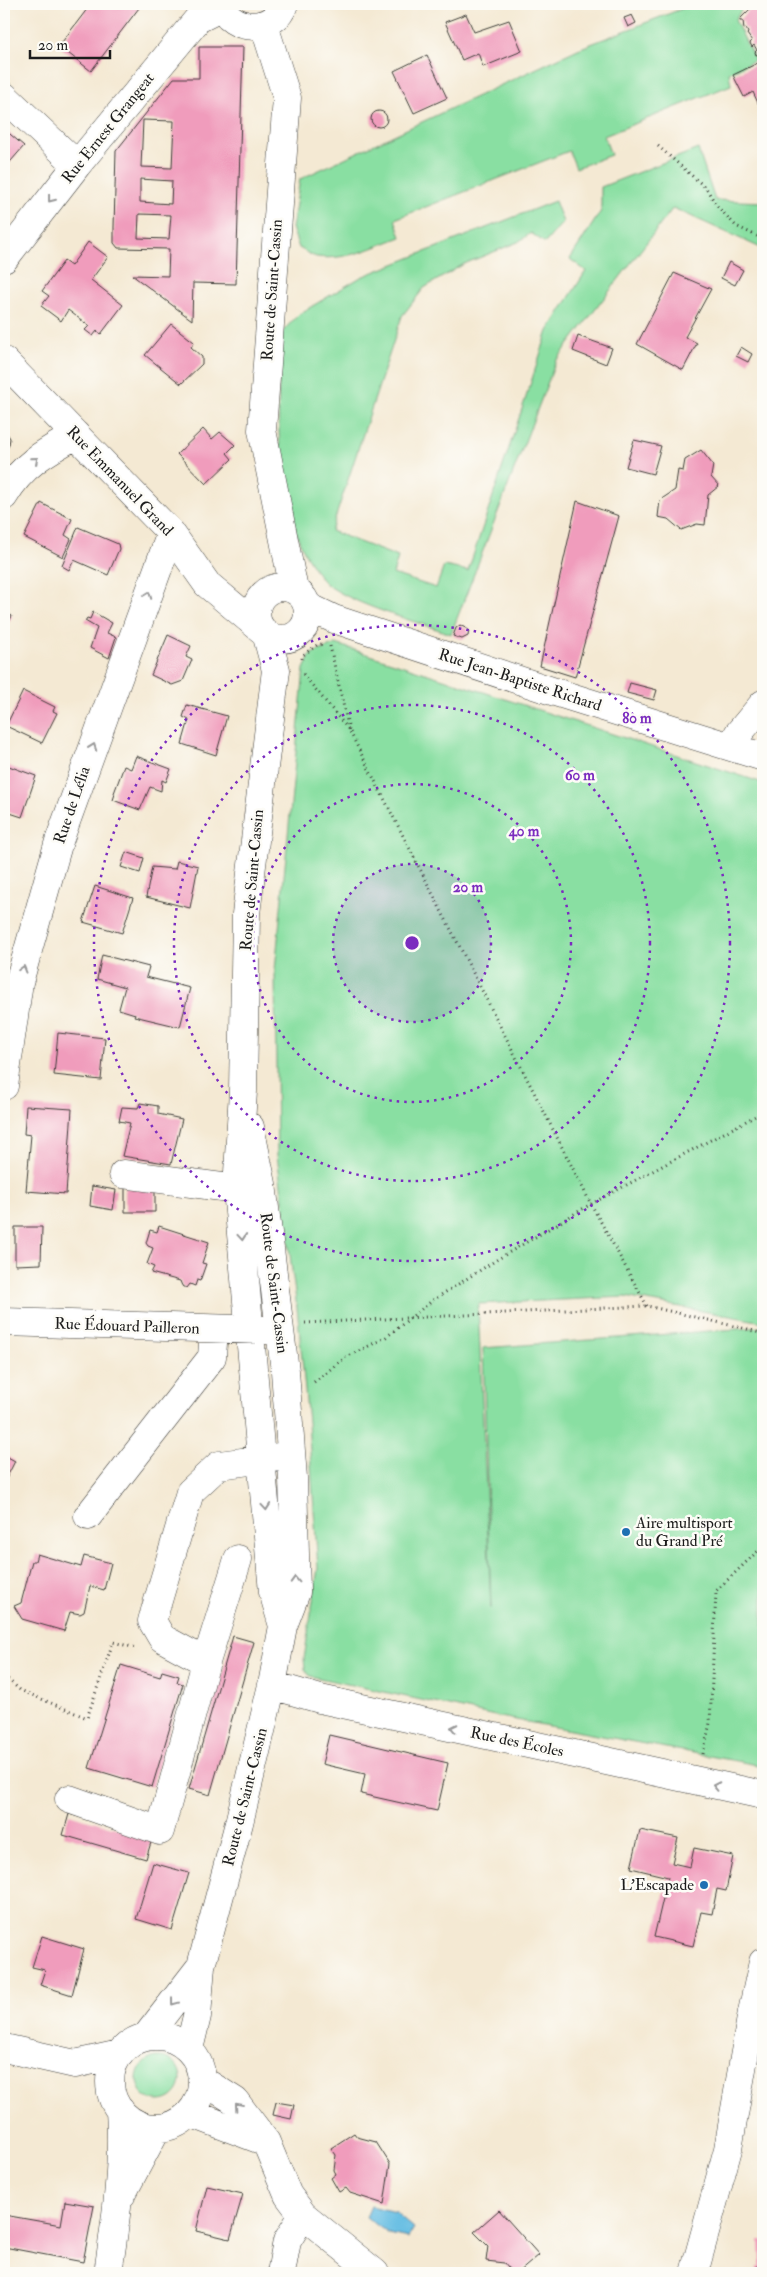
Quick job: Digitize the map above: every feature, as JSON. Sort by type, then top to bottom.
[{"type":"street","points":[[221,6],[229,17],[240,24],[252,27],[264,25],[275,18],[284,4]]},
{"type":"street","name":"Rue Ernest Grangeat","points":[[4,259],[77,165],[198,19],[221,6]]},
{"type":"street","name":"Route de Saint-Cassin","points":[[189,2049],[197,2016],[201,1966],[272,1685],[283,1626],[296,1592],[278,1464],[250,1330],[250,1187],[243,1091],[246,914],[292,671],[283,613],[287,556],[262,430],[287,98],[264,25]]},
{"type":"street","points":[[4,96],[77,165]]},
{"type":"street","name":"Rue Emmanuel Grand","points":[[4,361],[171,533],[208,584],[283,613]]},
{"type":"street","points":[[4,496],[13,480],[40,455],[76,435]]},
{"type":"street","name":"Rue de Lélia","points":[[4,1086],[19,982],[60,841],[171,533]]},
{"type":"street","name":"Rue Jean-Baptiste Richard","points":[[283,613],[555,692],[763,757]]},
{"type":"street","points":[[732,746],[738,734],[763,704]]},
{"type":"street","points":[[123,1174],[250,1187]]},
{"type":"street","name":"Route de Saint-Cassin","points":[[250,1187],[286,1392],[278,1464],[273,1592],[283,1626]]},
{"type":"street","name":"Rue Édouard Pailleron","points":[[4,1322],[250,1330]]},
{"type":"street","points":[[88,1516],[212,1357],[214,1328]]},
{"type":"street","points":[[206,1662],[162,1638],[152,1621],[190,1492],[219,1464],[278,1464]]},
{"type":"street","points":[[69,1799],[160,1832],[206,1662],[238,1559]]},
{"type":"street","name":"Rue des Écoles","points":[[272,1685],[320,1698],[763,1795]]},
{"type":"street","points":[[694,2273],[728,2149],[752,2012],[763,1962]]},
{"type":"street","name":"Route de Saint-Cassin","points":[[146,2037],[201,1966]]},
{"type":"street","points":[[75,2064],[116,2103],[128,2118],[139,2125],[157,2128],[169,2126],[182,2120],[190,2113],[200,2096],[201,2068],[189,2049],[172,2038],[160,2036],[146,2037],[134,2041],[120,2054],[112,2071],[110,2084],[116,2103],[122,2143],[118,2201],[108,2273]]},
{"type":"street","points":[[4,2048],[75,2064],[120,2054]]},
{"type":"street","points":[[202,2080],[235,2101],[266,2142],[288,2195],[303,2215],[375,2273]]},
{"type":"street","points":[[190,2113],[266,2142]]},
{"type":"street","points":[[118,2201],[157,2128]]},
{"type":"street","points":[[281,2273],[287,2241],[303,2215]]},
{"type":"path","points":[[658,146],[706,188],[716,206],[736,226],[763,239]]},
{"type":"path","points":[[292,671],[303,655],[318,644],[330,643],[349,730]]},
{"type":"path","points":[[292,671],[299,670],[349,730],[591,1204],[647,1306]]},
{"type":"path","points":[[286,1392],[302,1388],[320,1379],[346,1357],[386,1338],[433,1300],[591,1204],[763,1112]]},
{"type":"path","points":[[304,1323],[647,1306],[763,1334]]},
{"type":"path","points":[[697,1782],[710,1723],[716,1591],[763,1546]]},
{"type":"path","points":[[4,1676],[20,1690],[87,1718],[113,1642],[156,1652],[162,1638]]},
{"type":"green space","points":[[694,4],[754,4],[742,9],[735,20],[755,60],[729,73],[731,85],[604,136],[611,155],[576,168],[569,151],[395,219],[401,237],[381,245],[349,255],[328,258],[310,255],[299,248],[292,228],[300,179],[578,49]]},
{"type":"green space","points":[[698,149],[715,200],[763,202],[763,249],[673,208],[556,361],[451,634],[369,606],[352,599],[325,583],[315,570],[301,544],[291,516],[284,486],[280,454],[279,421],[282,332],[299,314],[361,277],[555,201],[563,222],[545,243],[531,233],[518,242],[464,264],[424,288],[402,316],[331,531],[398,557],[393,574],[436,588],[444,566],[468,571],[548,331],[586,271],[570,259],[601,211],[601,187]]},
{"type":"green space","points":[[336,644],[763,783],[763,1322],[625,1297],[478,1304],[491,1609],[483,1348],[763,1327],[763,1766],[495,1716],[310,1676],[305,1669],[304,1659],[318,1568],[308,1422],[298,1316],[277,1155],[275,970],[304,669],[311,654]]},
{"type":"green space","points":[[159,2057],[171,2061],[177,2067],[181,2079],[177,2091],[171,2097],[159,2101],[147,2097],[141,2091],[137,2079],[141,2067],[147,2061]]},
{"type":"water","points":[[371,2206],[395,2212],[414,2228],[408,2238],[389,2234],[366,2217]]},
{"type":"building","points":[[91,4],[142,4],[91,71],[59,46]]},
{"type":"building","points":[[763,4],[763,114],[753,92],[744,97],[733,75],[762,61],[759,54],[756,55],[755,52],[757,50],[754,45],[752,47],[750,43],[752,41],[747,34],[746,28],[744,29],[743,21],[740,21],[740,19],[750,9]]},
{"type":"building","points":[[466,14],[474,32],[509,20],[522,51],[483,67],[478,53],[462,60],[445,22]]},
{"type":"building","points":[[632,15],[636,23],[628,27],[624,18]]},
{"type":"building","points":[[199,47],[243,47],[236,284],[193,283],[192,320],[132,275],[168,276],[169,249],[118,248],[114,243],[116,151],[174,78],[199,78]],"holes":[[[143,120],[174,121],[172,168],[141,167]],[[140,179],[172,181],[171,204],[140,202]],[[139,214],[171,215],[169,239],[138,238]]]},
{"type":"building","points":[[427,55],[447,98],[414,113],[394,71]]},
{"type":"building","points":[[379,111],[387,119],[379,127],[371,119]]},
{"type":"building","points":[[4,129],[24,146],[4,169]]},
{"type":"building","points":[[88,242],[108,257],[91,280],[123,305],[101,334],[97,331],[93,336],[85,330],[89,326],[68,310],[61,321],[41,306],[49,296],[42,291],[64,261],[71,266]]},
{"type":"building","points":[[729,262],[743,270],[735,285],[721,278]]},
{"type":"building","points":[[674,273],[711,289],[685,337],[697,343],[683,370],[637,344]]},
{"type":"building","points":[[171,324],[194,342],[191,347],[202,357],[202,364],[181,384],[145,355]]},
{"type":"building","points":[[578,336],[612,348],[606,364],[573,351]]},
{"type":"building","points":[[741,347],[752,354],[748,362],[736,356]]},
{"type":"building","points":[[4,429],[10,438],[9,445],[4,454]]},
{"type":"building","points":[[203,429],[212,439],[220,432],[235,445],[227,453],[232,459],[206,484],[177,454]]},
{"type":"building","points":[[634,440],[661,446],[653,474],[626,467]]},
{"type":"building","points":[[701,450],[713,465],[711,477],[719,486],[708,495],[705,525],[697,524],[681,530],[668,519],[658,517],[660,500],[675,490],[678,470],[683,471],[685,460]]},
{"type":"building","points":[[577,501],[619,516],[575,677],[540,666]]},
{"type":"building","points":[[41,503],[72,519],[65,535],[71,539],[63,557],[24,537]]},
{"type":"building","points":[[78,527],[118,544],[119,549],[108,575],[74,560],[69,570],[62,566]]},
{"type":"building","points":[[4,611],[12,616],[4,631]]},
{"type":"building","points":[[93,612],[112,623],[107,633],[116,637],[109,658],[90,648],[97,628],[85,621],[87,618],[90,619]]},
{"type":"building","points":[[460,625],[469,630],[468,636],[462,639],[453,636],[456,628]]},
{"type":"building","points":[[168,635],[191,646],[186,657],[192,660],[183,681],[172,685],[151,675]]},
{"type":"building","points":[[630,683],[657,690],[654,700],[627,693]]},
{"type":"building","points":[[23,691],[55,707],[53,711],[57,713],[42,743],[6,726]]},
{"type":"building","points":[[187,705],[227,716],[216,755],[182,744],[189,720],[183,717]]},
{"type":"building","points":[[136,756],[171,769],[166,782],[162,780],[161,791],[150,787],[140,810],[113,800],[124,766],[131,769]]},
{"type":"building","points":[[6,765],[36,776],[22,817],[4,811],[4,771]]},
{"type":"building","points":[[126,852],[144,858],[140,873],[121,867]]},
{"type":"building","points":[[177,861],[198,866],[190,908],[146,897],[152,867],[175,869]]},
{"type":"building","points":[[95,886],[133,898],[122,933],[83,922]]},
{"type":"building","points":[[102,955],[149,967],[146,977],[190,988],[180,1027],[134,1016],[135,1014],[119,1009],[125,987],[97,979]]},
{"type":"building","points":[[58,1033],[105,1038],[101,1080],[54,1075]]},
{"type":"building","points":[[140,1103],[158,1106],[158,1114],[182,1119],[171,1164],[122,1156],[130,1123],[119,1121],[122,1107],[138,1108]]},
{"type":"building","points":[[26,1106],[72,1109],[66,1194],[26,1191],[31,1135],[24,1134]]},
{"type":"building","points":[[92,1186],[116,1190],[113,1210],[90,1206]]},
{"type":"building","points":[[125,1187],[155,1188],[155,1212],[125,1212]]},
{"type":"building","points":[[159,1226],[209,1242],[202,1263],[206,1264],[200,1281],[197,1280],[195,1286],[190,1284],[187,1288],[182,1286],[180,1281],[151,1273],[154,1267],[147,1264],[153,1248],[146,1243],[150,1230],[157,1232]]},
{"type":"building","points":[[15,1227],[42,1227],[41,1264],[15,1265]]},
{"type":"building","points":[[4,1455],[15,1461],[4,1483]]},
{"type":"building","points":[[37,1554],[81,1567],[84,1556],[111,1563],[104,1590],[90,1586],[84,1612],[80,1614],[70,1612],[64,1631],[22,1619],[14,1606],[21,1603],[32,1561],[35,1561]]},
{"type":"building","points":[[233,1636],[254,1642],[210,1795],[189,1789]]},
{"type":"building","points":[[121,1665],[160,1677],[162,1671],[179,1676],[177,1682],[183,1684],[152,1787],[89,1768]]},
{"type":"building","points":[[329,1735],[448,1763],[437,1811],[361,1794],[365,1774],[322,1764]]},
{"type":"building","points":[[69,1814],[152,1839],[146,1859],[63,1835]]},
{"type":"building","name":"L'Escapade","points":[[640,1830],[678,1838],[672,1863],[690,1867],[694,1848],[733,1856],[726,1891],[717,1889],[712,1914],[701,1912],[693,1946],[654,1937],[668,1877],[631,1868]]},
{"type":"building","points":[[153,1863],[189,1873],[172,1930],[136,1919]]},
{"type":"building","points":[[42,1936],[84,1949],[72,1995],[40,1985],[45,1970],[32,1967]]},
{"type":"building","points":[[276,2102],[294,2105],[291,2119],[273,2115]]},
{"type":"building","points":[[354,2133],[357,2137],[376,2142],[390,2164],[384,2204],[350,2193],[346,2188],[339,2192],[331,2178],[336,2174],[334,2170],[336,2155],[331,2148]]},
{"type":"building","points":[[207,2186],[243,2194],[230,2239],[196,2231]]},
{"type":"building","points":[[65,2201],[94,2206],[83,2262],[4,2247],[4,2215],[61,2225]]},
{"type":"building","points":[[499,2210],[539,2255],[518,2273],[512,2273],[504,2263],[486,2261],[488,2246],[474,2232]]},
{"type":"building","points":[[759,2240],[763,2240],[763,2273],[757,2273],[757,2266],[760,2266]]},
{"type":"place","name":"Aire multisport du Grand Pré","points":[[626,1532]]},
{"type":"place","name":"L'Escapade","points":[[704,1885]]}]
